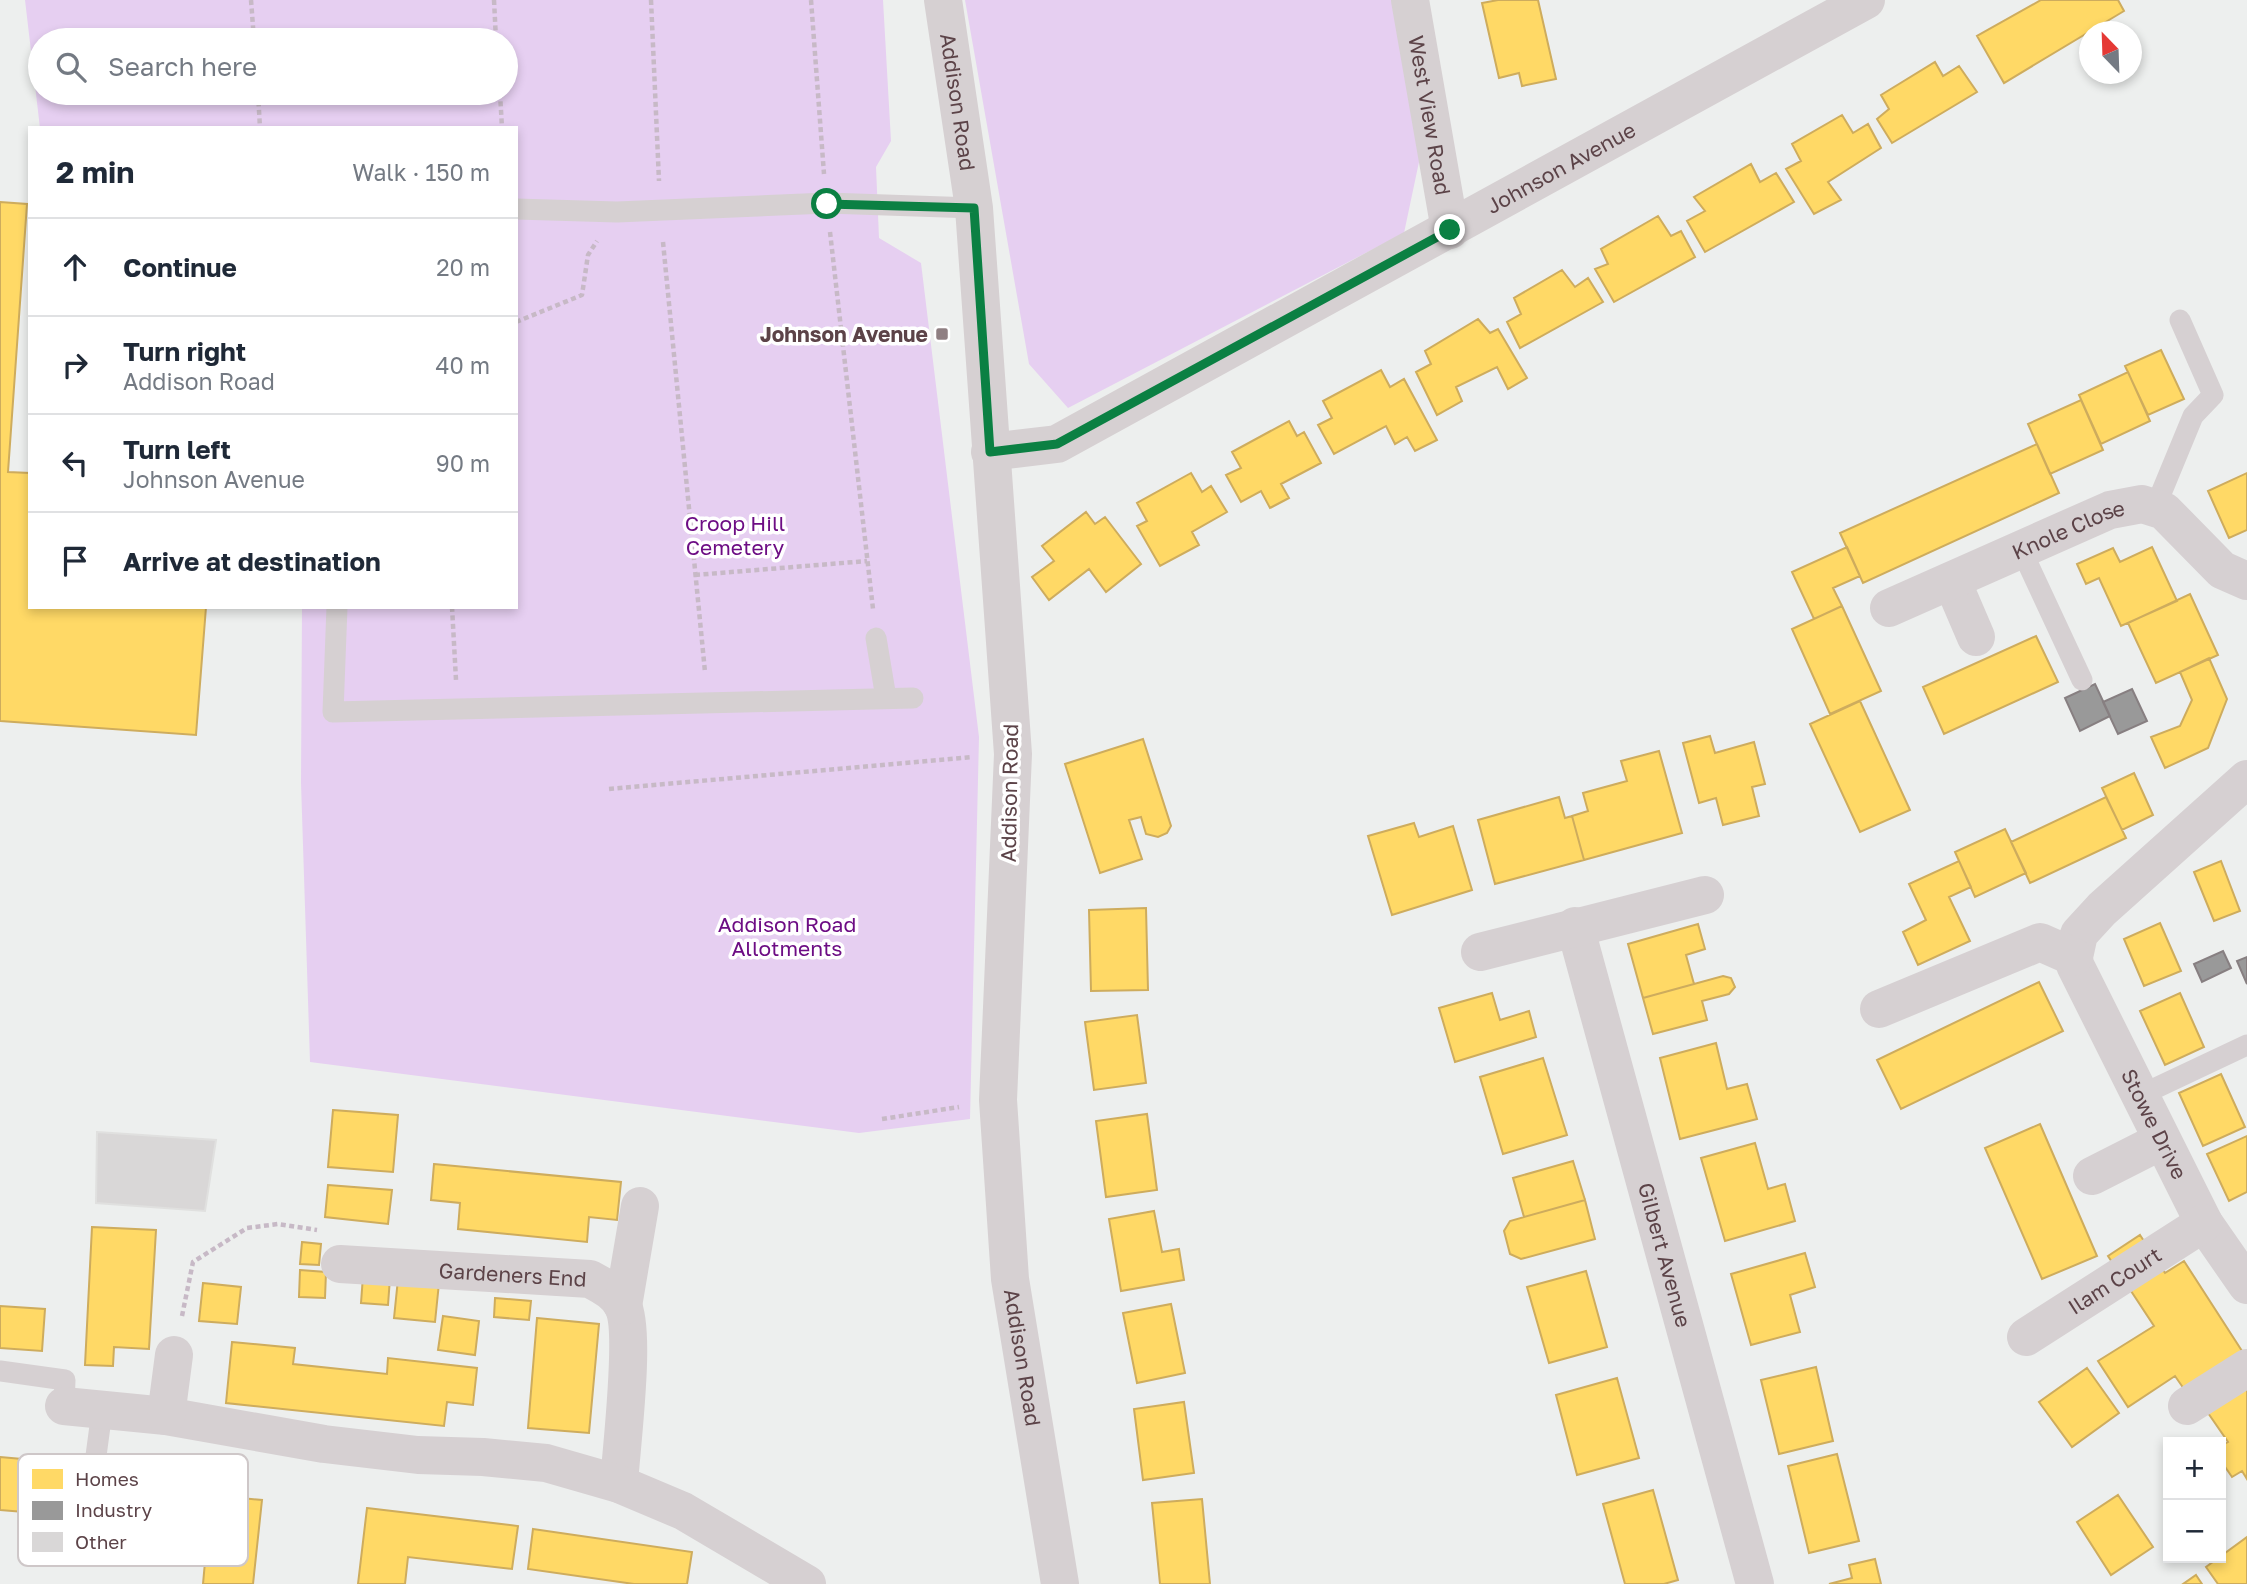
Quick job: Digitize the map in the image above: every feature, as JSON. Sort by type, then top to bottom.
[{"type":"street","name":"Addison Road","points":[[943,0],[974,208],[1013,754],[998,1100],[1010,1279],[1060,1584]]},
{"type":"street","name":"West View Road","points":[[1410,0],[1450,230]]},
{"type":"street","name":"Johnson Avenue","points":[[990,452],[1057,444],[1866,0]]},
{"type":"street","name":"Knole Close","points":[[1889,608],[2110,510],[2143,504],[2164,510],[2222,570],[2247,581]]},
{"type":"street","points":[[1952,581],[1976,637]]},
{"type":"street","points":[[1879,1009],[2040,942],[2074,957],[2079,934],[2102,909],[2247,779]]},
{"type":"street","points":[[1480,952],[1705,895]]},
{"type":"street","name":"Gilbert Avenue","points":[[1575,926],[1755,1584]]},
{"type":"street","name":"Stowe Drive","points":[[2074,957],[2075,965],[2141,1095],[2161,1141],[2204,1223],[2247,1285]]},
{"type":"street","points":[[2092,1176],[2161,1141]]},
{"type":"street","points":[[618,1484],[629,1332],[623,1306],[640,1206]]},
{"type":"street","name":"Ilam Court","points":[[2026,1337],[2204,1223]]},
{"type":"street","name":"Gardeners End","points":[[340,1264],[590,1279],[609,1288],[623,1306]]},
{"type":"street","points":[[166,1416],[174,1355]]},
{"type":"street","points":[[2187,1406],[2247,1368]]},
{"type":"street","points":[[64,1406],[166,1416],[337,1446],[546,1464],[618,1484],[684,1511],[807,1584]]},
{"type":"lane","points":[[518,209],[617,212],[827,204],[974,208]]},
{"type":"lane","points":[[2155,508],[2193,416],[2213,395],[2180,320]]},
{"type":"lane","points":[[2021,550],[2082,680]]},
{"type":"lane","points":[[337,609],[332,722],[457,708],[913,698]]},
{"type":"lane","points":[[876,638],[886,698]]},
{"type":"lane","points":[[2141,1095],[2247,1045]]},
{"type":"lane","points":[[0,1371],[65,1380],[64,1406]]},
{"type":"lane","points":[[96,1454],[102,1411]]},
{"type":"path","points":[[251,0],[253,28]]},
{"type":"path","points":[[494,0],[495,28]]},
{"type":"path","points":[[651,0],[660,209],[708,703]]},
{"type":"path","points":[[811,0],[827,204],[876,638]]},
{"type":"path","points":[[259,105],[260,126]]},
{"type":"path","points":[[501,105],[502,126]]},
{"type":"path","points":[[518,321],[583,295],[588,255],[617,212]]},
{"type":"path","points":[[695,575],[867,561]]},
{"type":"path","points":[[452,609],[457,708]]},
{"type":"path","points":[[608,789],[1013,754]]},
{"type":"path","points":[[882,1119],[998,1100]]},
{"type":"path","points":[[174,1355],[193,1262],[247,1228],[278,1224],[336,1233],[340,1264]]},
{"type":"green space","name":"Croop Hill Cemetery","points":[[25,0],[883,0],[891,141],[876,167],[879,238],[921,263],[979,737],[970,1119],[859,1133],[310,1062],[301,783],[302,609],[518,609],[518,126],[40,126],[37,105],[518,105],[518,28],[28,28]]},
{"type":"green space","points":[[965,0],[1394,0],[1423,143],[1404,233],[1068,408],[1029,364]]},
{"type":"building: Homes","points":[[1498,0],[1538,0],[1556,79],[1522,86],[1519,73],[1499,78],[1482,3]]},
{"type":"building: Homes","points":[[2041,0],[2118,0],[2124,11],[2107,21],[2079,21],[2079,38],[2004,83],[1977,36]]},
{"type":"building: Homes","points":[[1935,62],[1943,76],[1959,66],[1977,92],[1892,143],[1877,119],[1889,109],[1881,95]]},
{"type":"building: Homes","points":[[1842,115],[1853,133],[1868,124],[1881,148],[1828,182],[1841,200],[1814,214],[1786,169],[1801,161],[1792,144]]},
{"type":"building: Homes","points":[[1751,164],[1760,182],[1776,173],[1794,202],[1705,252],[1687,221],[1705,211],[1694,197]]},
{"type":"building: Homes","points":[[0,202],[27,204],[8,472],[28,473],[28,609],[206,609],[196,735],[0,721]]},
{"type":"building: Homes","points":[[1658,216],[1671,236],[1681,231],[1695,257],[1614,302],[1595,269],[1608,264],[1601,249]]},
{"type":"building: Homes","points":[[1562,270],[1575,287],[1588,278],[1603,302],[1520,348],[1507,322],[1521,314],[1514,298]]},
{"type":"building: Homes","points":[[1478,319],[1490,333],[1498,329],[1527,378],[1508,389],[1497,367],[1456,387],[1462,401],[1437,415],[1416,372],[1431,364],[1425,351]]},
{"type":"building: Homes","points":[[2161,350],[2184,399],[2148,415],[2125,366]]},
{"type":"building: Homes","points":[[1381,370],[1390,387],[1404,379],[1437,440],[1415,451],[1407,437],[1395,444],[1386,426],[1334,454],[1318,425],[1332,418],[1323,401]]},
{"type":"building: Homes","points":[[2128,372],[2150,421],[2101,444],[2079,395]]},
{"type":"building: Homes","points":[[2081,400],[2103,450],[2050,474],[2028,424]]},
{"type":"building: Homes","points":[[1289,421],[1297,436],[1304,432],[1321,463],[1281,484],[1289,498],[1270,508],[1261,491],[1241,502],[1226,475],[1241,468],[1232,452]]},
{"type":"building: Homes","points":[[2037,444],[2059,493],[1863,583],[1840,533]]},
{"type":"building: Homes","points":[[1191,473],[1202,492],[1211,486],[1227,512],[1192,532],[1199,545],[1160,566],[1137,526],[1147,521],[1137,503]]},
{"type":"building: Homes","points":[[2247,473],[2247,530],[2229,538],[2208,491]]},
{"type":"building: Homes","points":[[1086,512],[1095,524],[1105,517],[1141,564],[1106,592],[1089,569],[1049,600],[1032,577],[1054,561],[1042,546]]},
{"type":"building: Homes","points":[[1847,547],[1860,576],[1833,588],[1842,606],[1814,619],[1792,572]]},
{"type":"building: Homes","points":[[2152,547],[2177,601],[2121,626],[2099,578],[2086,584],[2077,564],[2113,548],[2120,562]]},
{"type":"building: Homes","points":[[2190,594],[2218,655],[2156,683],[2128,623]]},
{"type":"building: Homes","points":[[1842,606],[1881,691],[1830,714],[1792,629]]},
{"type":"building: Homes","points":[[2036,636],[2058,682],[1944,734],[1923,687]]},
{"type":"building: Homes","points":[[2209,658],[2227,699],[2208,748],[2165,768],[2151,737],[2180,726],[2192,700],[2180,672]]},
{"type":"building: Homes","points":[[1860,701],[1910,810],[1860,832],[1810,724]]},
{"type":"building: Homes","points":[[1710,736],[1715,753],[1754,742],[1765,784],[1752,787],[1759,816],[1723,825],[1716,798],[1699,803],[1683,743]]},
{"type":"building: Homes","points":[[1143,739],[1171,826],[1167,833],[1158,837],[1146,834],[1141,817],[1129,820],[1142,859],[1100,873],[1065,764]]},
{"type":"building: Homes","points":[[1659,751],[1682,833],[1584,860],[1572,816],[1588,811],[1583,793],[1627,781],[1621,761]]},
{"type":"building: Homes","points":[[2134,773],[2153,815],[2122,830],[2102,788]]},
{"type":"building: Homes","points":[[1559,797],[1565,818],[1572,816],[1584,860],[1495,884],[1478,820]]},
{"type":"building: Homes","points":[[2106,797],[2126,838],[2030,883],[2011,842]]},
{"type":"building: Homes","points":[[1414,823],[1419,837],[1453,826],[1472,890],[1392,915],[1368,836]]},
{"type":"building: Homes","points":[[2005,829],[2026,873],[1975,897],[1955,852]]},
{"type":"building: Homes","points":[[1959,861],[1971,887],[1949,897],[1970,941],[1918,965],[1903,932],[1926,920],[1909,884]]},
{"type":"building: Homes","points":[[2221,861],[2240,911],[2214,921],[2194,872]]},
{"type":"building: Homes","points":[[1146,908],[1148,990],[1091,991],[1089,910]]},
{"type":"building: Homes","points":[[2160,923],[2181,971],[2144,986],[2124,939]]},
{"type":"building: Homes","points":[[1698,924],[1705,949],[1686,955],[1694,984],[1643,998],[1628,944]]},
{"type":"building: Homes","points":[[1723,976],[1731,978],[1735,987],[1729,994],[1702,1001],[1707,1020],[1653,1034],[1643,998]]},
{"type":"building: Homes","points":[[2039,982],[2063,1031],[1901,1109],[1877,1060]]},
{"type":"building: Homes","points":[[1492,993],[1500,1020],[1529,1011],[1536,1037],[1455,1062],[1439,1008]]},
{"type":"building: Homes","points":[[2180,993],[2204,1047],[2165,1065],[2140,1011]]},
{"type":"building: Homes","points":[[1137,1015],[1146,1083],[1094,1090],[1085,1022]]},
{"type":"building: Homes","points":[[1716,1043],[1727,1089],[1747,1084],[1757,1119],[1680,1139],[1660,1058]]},
{"type":"building: Homes","points":[[1543,1058],[1567,1135],[1503,1154],[1480,1077]]},
{"type":"building: Homes","points":[[2221,1074],[2245,1127],[2203,1146],[2179,1093]]},
{"type":"building: Homes","points":[[333,1110],[398,1115],[393,1172],[328,1167]]},
{"type":"building: Homes","points":[[1147,1114],[1157,1190],[1106,1197],[1096,1121]]},
{"type":"building: Homes","points":[[2040,1124],[2097,1256],[2042,1279],[1985,1148]]},
{"type":"building: Homes","points":[[2247,1136],[2247,1192],[2229,1201],[2207,1154]]},
{"type":"building: Homes","points":[[1755,1143],[1768,1189],[1785,1184],[1795,1221],[1725,1241],[1701,1158]]},
{"type":"building: Homes","points":[[1573,1161],[1585,1200],[1524,1217],[1513,1178]]},
{"type":"building: Homes","points":[[434,1164],[621,1182],[617,1220],[589,1217],[587,1242],[458,1229],[460,1203],[431,1200]]},
{"type":"building: Homes","points":[[328,1185],[392,1190],[388,1224],[325,1217]]},
{"type":"building: Homes","points":[[1585,1200],[1595,1239],[1521,1259],[1510,1254],[1504,1231],[1510,1221]]},
{"type":"building: Homes","points":[[1154,1211],[1162,1252],[1179,1249],[1184,1280],[1121,1291],[1109,1219]]},
{"type":"building: Homes","points":[[92,1227],[156,1230],[149,1349],[114,1347],[113,1366],[85,1365]]},
{"type":"building: Homes","points":[[2140,1235],[2165,1273],[2184,1261],[2242,1351],[2184,1389],[2175,1376],[2128,1407],[2098,1361],[2154,1326],[2108,1256]]},
{"type":"building: Homes","points":[[302,1242],[321,1244],[319,1265],[300,1264]]},
{"type":"building: Homes","points":[[1805,1253],[1815,1287],[1790,1295],[1800,1332],[1751,1345],[1731,1274]]},
{"type":"building: Homes","points":[[300,1270],[326,1272],[325,1298],[299,1297]]},
{"type":"building: Homes","points":[[1586,1271],[1607,1347],[1549,1363],[1527,1287]]},
{"type":"building: Homes","points":[[363,1276],[390,1278],[388,1305],[361,1303]]},
{"type":"building: Homes","points":[[398,1279],[439,1283],[435,1322],[394,1318]]},
{"type":"building: Homes","points":[[203,1283],[241,1287],[237,1324],[199,1321]]},
{"type":"building: Homes","points":[[495,1298],[531,1301],[529,1320],[494,1317]]},
{"type":"building: Homes","points":[[1171,1304],[1185,1373],[1137,1383],[1123,1313]]},
{"type":"building: Homes","points":[[0,1306],[45,1309],[42,1351],[0,1348]]},
{"type":"building: Homes","points":[[443,1316],[479,1321],[475,1355],[438,1350]]},
{"type":"building: Homes","points":[[537,1318],[599,1324],[589,1433],[528,1428]]},
{"type":"building: Homes","points":[[232,1342],[295,1348],[293,1364],[387,1374],[388,1358],[477,1368],[473,1405],[447,1402],[444,1426],[226,1403]]},
{"type":"building: Homes","points":[[1816,1367],[1833,1441],[1779,1454],[1761,1380]]},
{"type":"building: Homes","points":[[2087,1368],[2119,1413],[2072,1447],[2039,1402]]},
{"type":"building: Homes","points":[[1617,1378],[1639,1458],[1577,1475],[1556,1395]]},
{"type":"building: Homes","points":[[2247,1383],[2247,1479],[2242,1471],[2232,1477],[2226,1468],[2228,1442],[2206,1410]]},
{"type":"building: Homes","points":[[1184,1402],[1194,1473],[1143,1480],[1134,1409]]},
{"type":"building: Homes","points":[[1837,1454],[1859,1541],[1809,1553],[1788,1466]]},
{"type":"building: Homes","points":[[0,1457],[18,1459],[18,1512],[0,1510]]},
{"type":"building: Homes","points":[[1653,1490],[1678,1580],[1664,1584],[1625,1584],[1603,1504]]},
{"type":"building: Homes","points":[[2118,1495],[2153,1547],[2111,1575],[2077,1522]]},
{"type":"building: Homes","points":[[248,1499],[262,1500],[253,1584],[203,1584],[205,1566],[248,1566]]},
{"type":"building: Homes","points":[[1202,1499],[1210,1584],[1160,1584],[1152,1503]]},
{"type":"building: Homes","points":[[367,1508],[518,1526],[512,1569],[408,1557],[405,1584],[358,1584]]},
{"type":"building: Homes","points":[[533,1529],[692,1552],[687,1584],[634,1584],[528,1569]]},
{"type":"building: Homes","points":[[2247,1537],[2247,1584],[2218,1584],[2206,1567],[2211,1563],[2226,1563],[2226,1552]]},
{"type":"building: Homes","points":[[1875,1559],[1881,1584],[1829,1584],[1852,1578],[1849,1565]]},
{"type":"building: Homes","points":[[2196,1575],[2202,1584],[2183,1584]]},
{"type":"building: Industry","points":[[2095,684],[2110,716],[2080,731],[2065,698]]},
{"type":"building: Industry","points":[[2132,689],[2147,721],[2118,734],[2103,702]]},
{"type":"building: Industry","points":[[2223,951],[2231,968],[2202,982],[2194,964]]},
{"type":"building: Industry","points":[[2247,957],[2247,984],[2237,961]]},
{"type":"building: Other","points":[[97,1132],[216,1140],[205,1211],[96,1203]]},
{"type":"place","name":"Johnson Avenue","points":[[942,334]]},
{"type":"route","points":[[827,204],[974,208],[990,452],[1057,444],[1450,230]]},
{"type":"park label","name":"Addison Road Allotments","points":[[787,936]]}]
